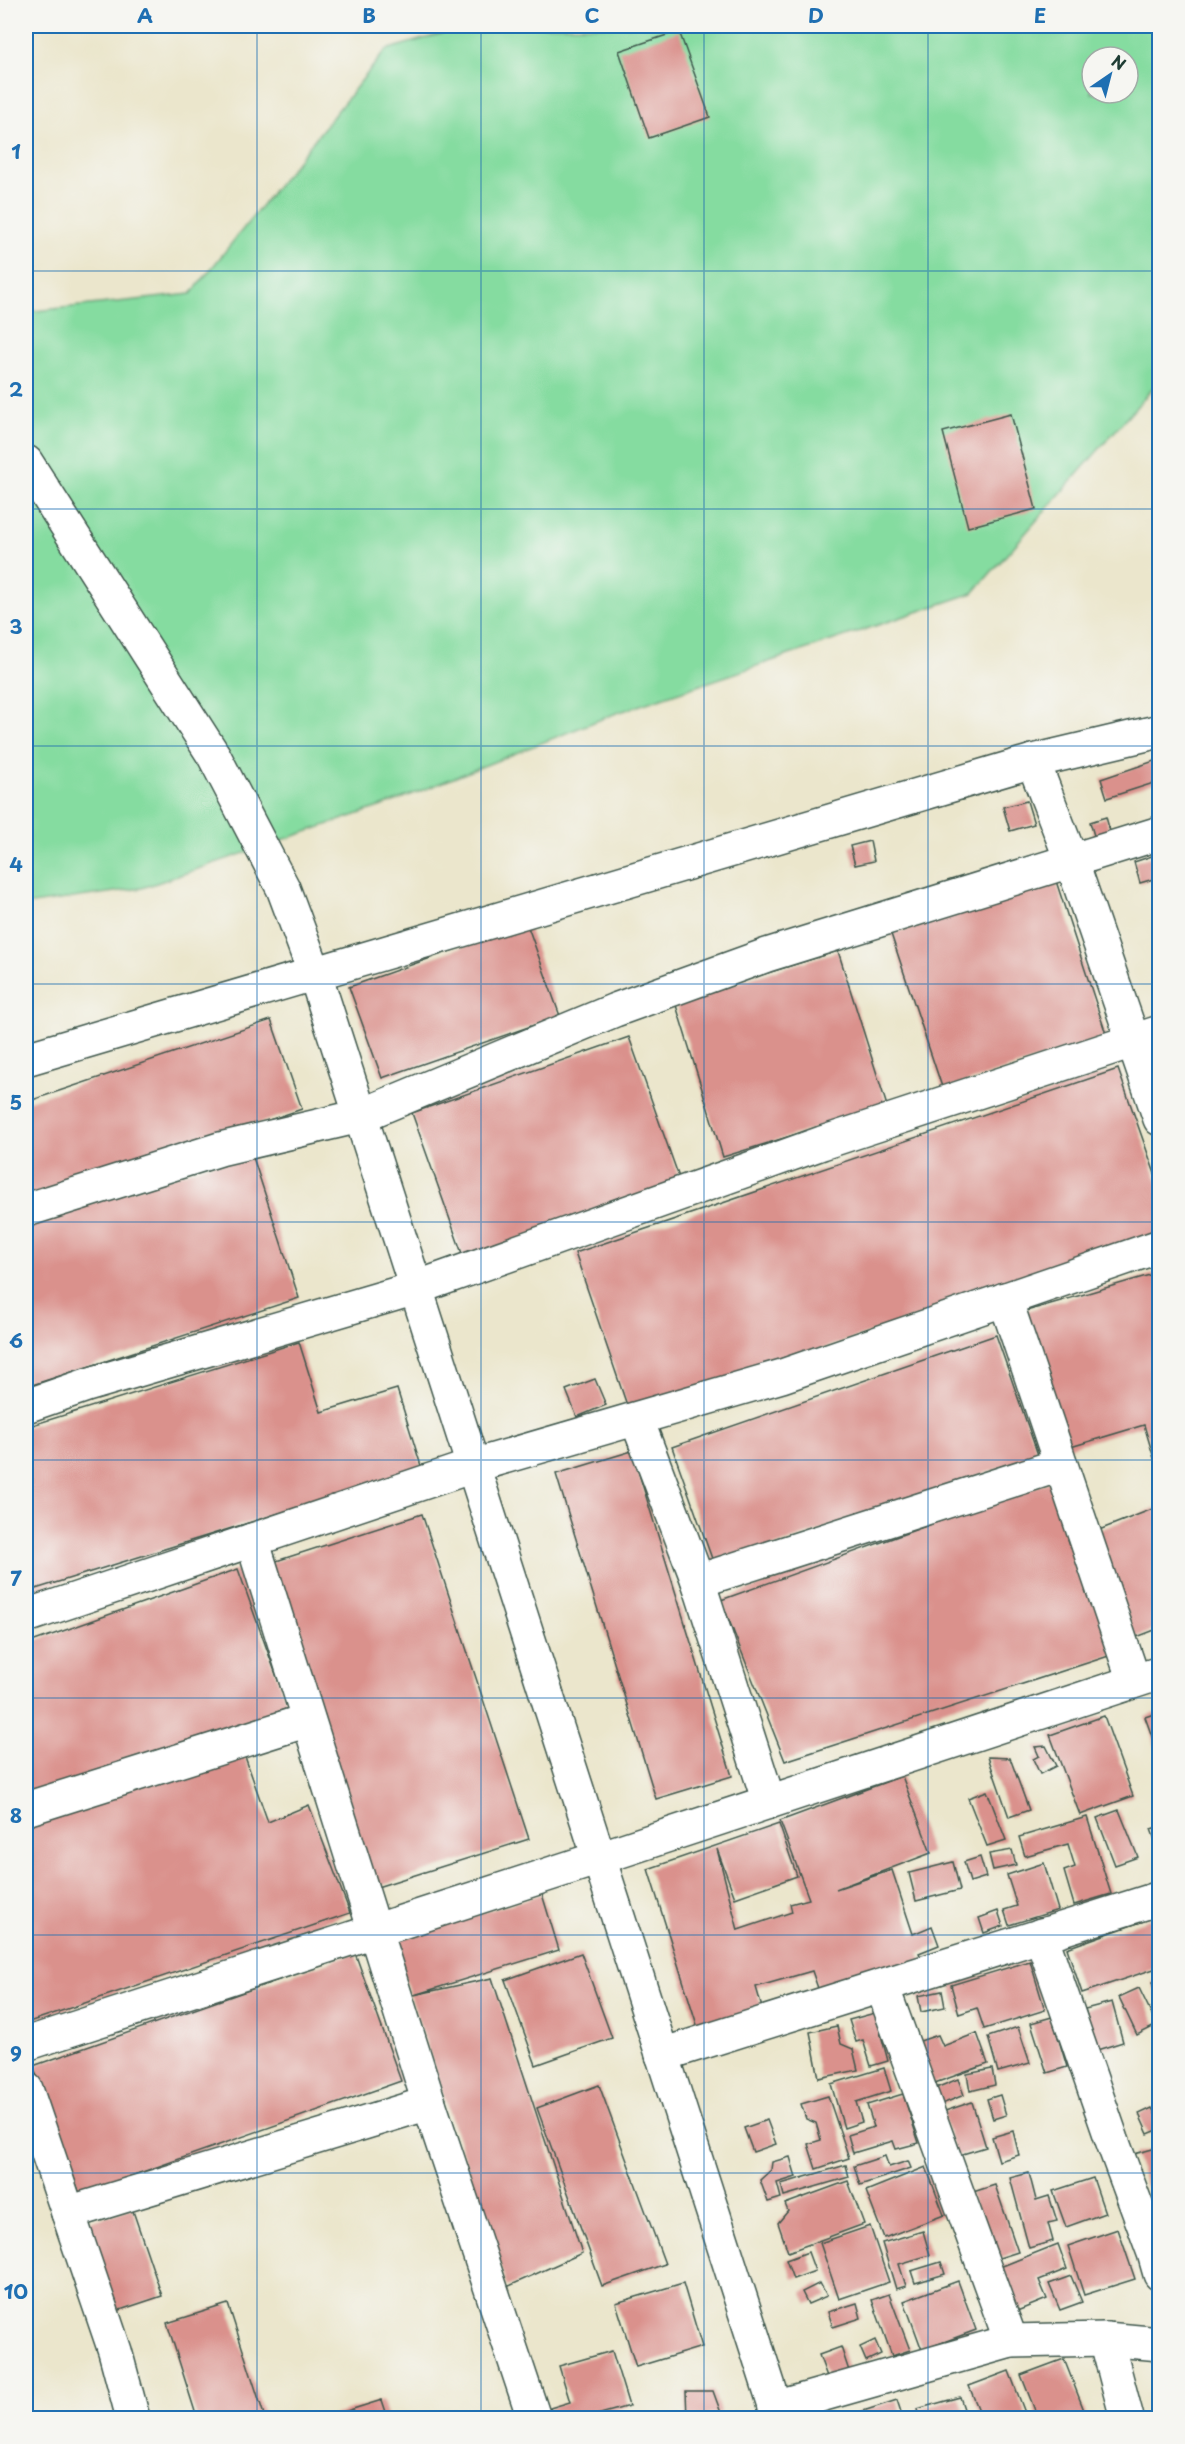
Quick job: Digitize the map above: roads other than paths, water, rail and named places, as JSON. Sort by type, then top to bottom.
[{"type":"street","points":[[26,462],[214,756],[283,888],[315,974],[777,2413],[1011,2341],[1106,2339],[1160,2344]]},
{"type":"street","points":[[26,1059],[1033,761],[1160,731]]},
{"type":"street","points":[[1033,761],[1072,862],[1146,1037],[1160,1119]]},
{"type":"street","points":[[26,1210],[220,1149],[360,1116],[615,1010],[756,959],[1160,833]]},
{"type":"street","points":[[26,1406],[109,1378],[416,1288],[822,1143],[1146,1037]]},
{"type":"street","points":[[26,1616],[473,1466],[782,1376],[1160,1246]]},
{"type":"street","points":[[26,2044],[1147,1677],[1060,1465],[1005,1299]]},
{"type":"street","points":[[637,1420],[698,1581],[770,1802]]},
{"type":"street","points":[[698,1581],[1060,1465]]},
{"type":"street","points":[[252,1540],[429,2103],[534,2418]]},
{"type":"street","points":[[26,1809],[308,1720]]},
{"type":"street","points":[[662,2055],[1160,1898]]},
{"type":"street","points":[[1041,1935],[1160,2274]]},
{"type":"street","points":[[882,1986],[1011,2341]]},
{"type":"street","points":[[26,2089],[115,2351],[133,2418]]},
{"type":"street","points":[[68,2213],[429,2103]]},
{"type":"street","points":[[1106,2339],[1127,2418]]}]
